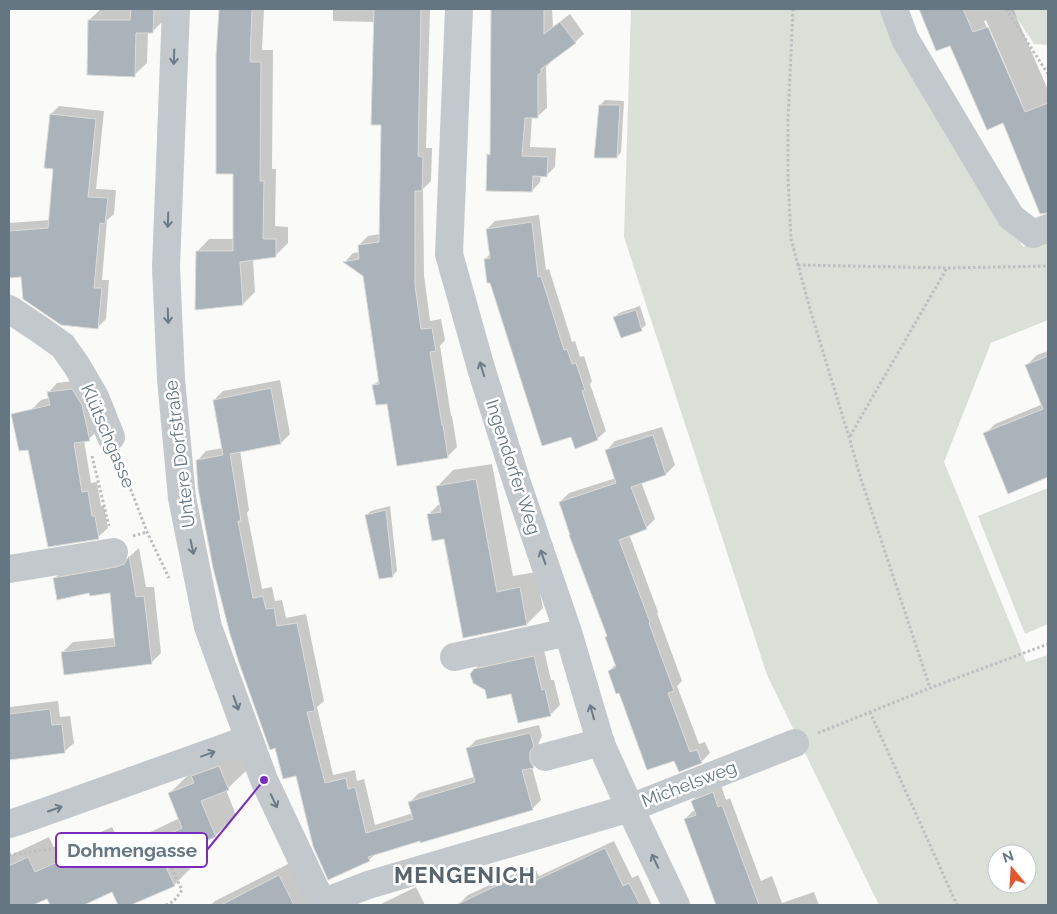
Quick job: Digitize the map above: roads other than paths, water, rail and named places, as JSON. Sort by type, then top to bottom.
[{"type":"street","name":"Untere Dorfstraße","points":[[176,9],[166,267],[171,379],[182,498],[208,627],[264,780],[322,904]]},
{"type":"street","name":"Ingendorfer Weg","points":[[459,9],[449,254],[484,376],[568,632],[600,742],[676,905]]},
{"type":"street","points":[[894,9],[905,39],[1011,217],[1033,234],[1048,228]]},
{"type":"street","name":"Klütschgasse","points":[[9,309],[63,346],[77,366],[95,396],[101,443]]},
{"type":"street","points":[[9,570],[112,539]]},
{"type":"street","points":[[454,656],[568,632]]},
{"type":"street","points":[[9,824],[250,739]]},
{"type":"street","points":[[545,757],[600,742]]},
{"type":"street","name":"Michelsweg","points":[[322,904],[378,883],[630,808],[795,743]]},
{"type":"place","name":"Dohmengasse","points":[[264,780]]},
{"type":"district","name":"MENGENICH","points":[[465,875]]}]
